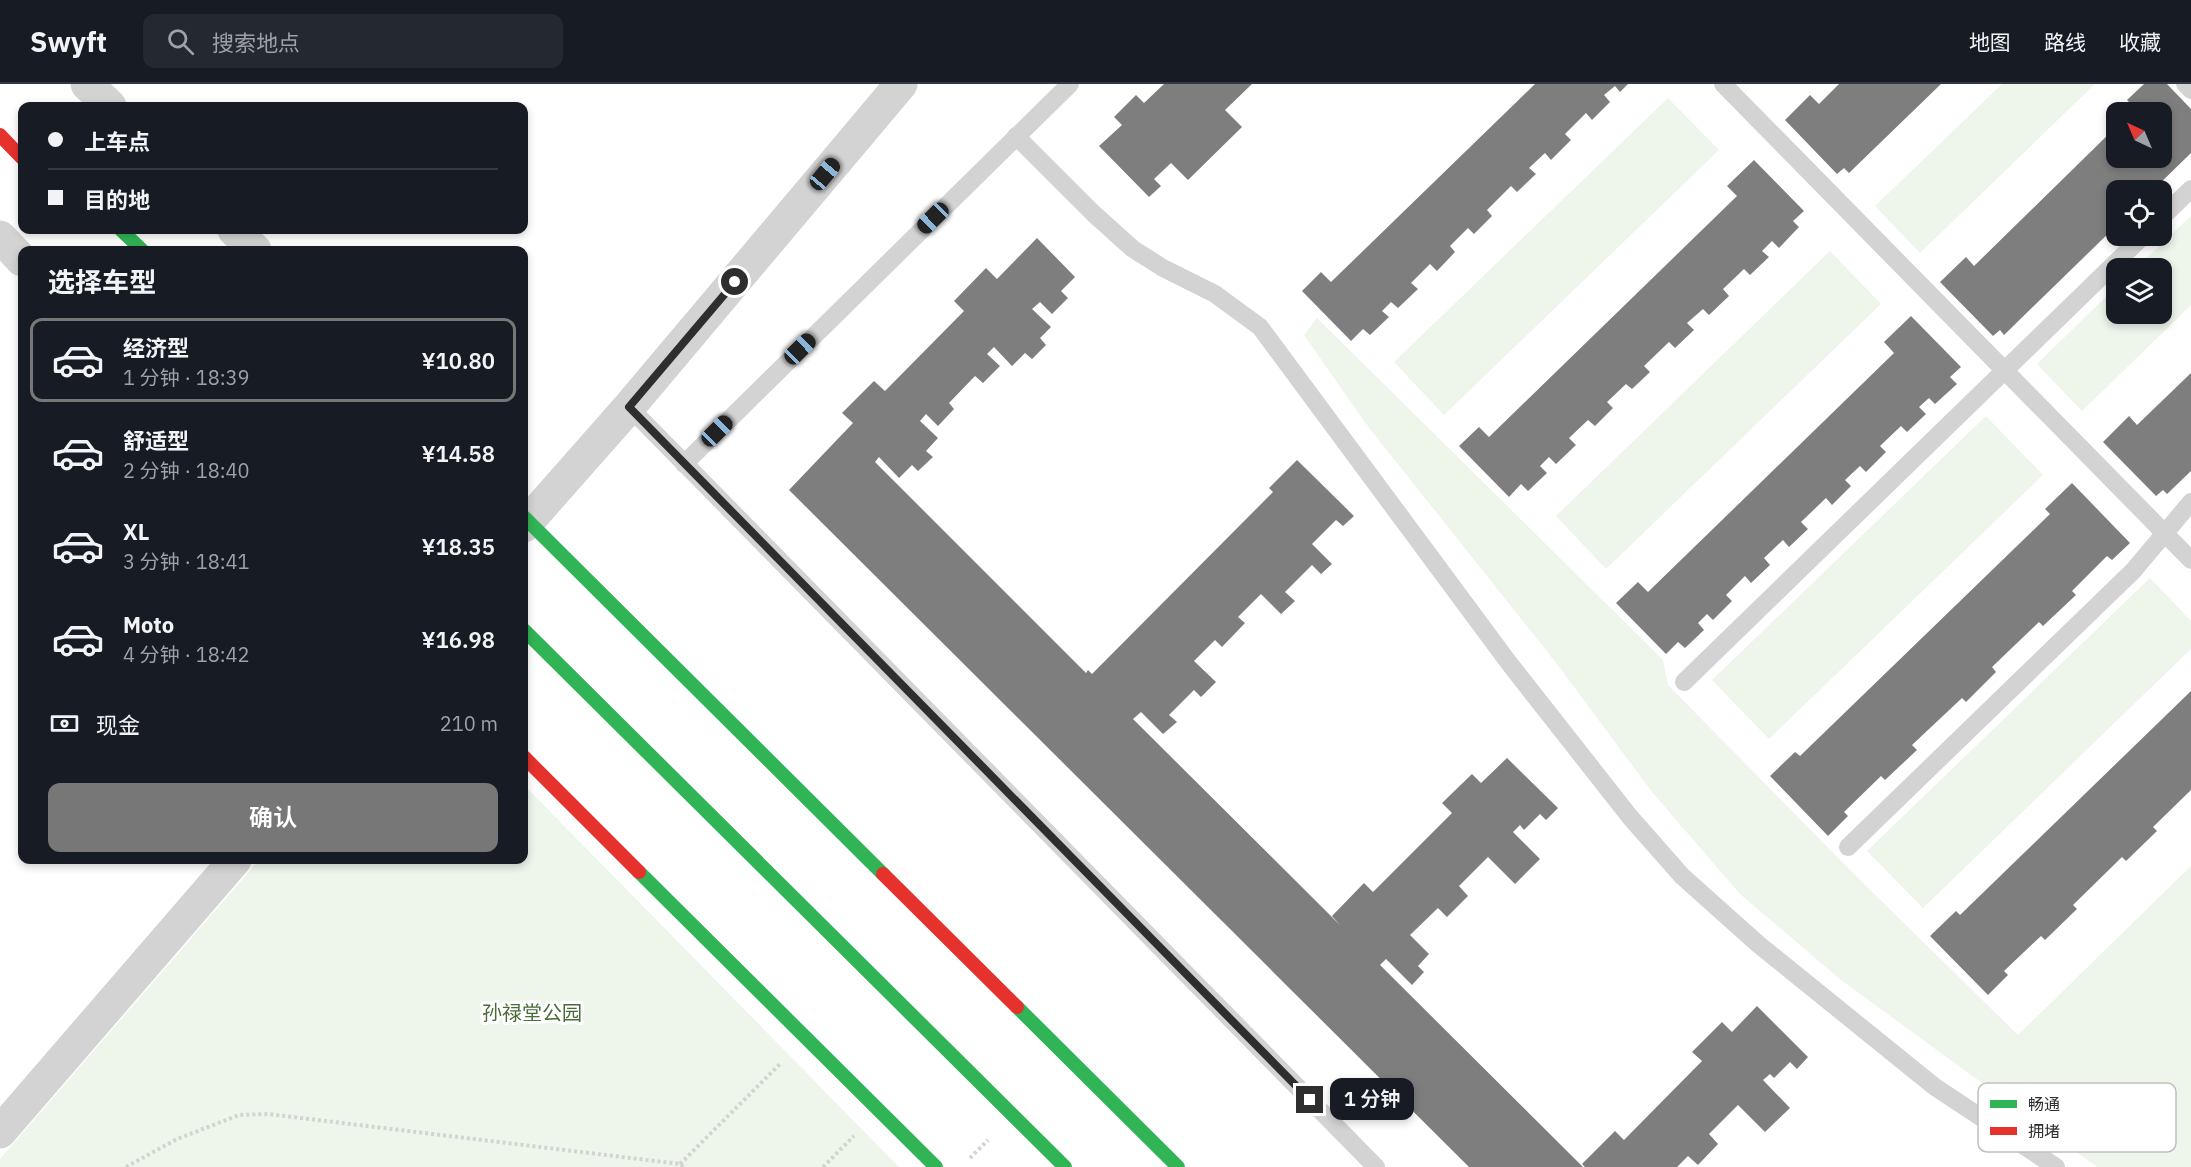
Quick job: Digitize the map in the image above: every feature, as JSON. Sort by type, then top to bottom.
[{"type":"street","points":[[87,84],[106,102]]},
{"type":"street","points":[[528,519],[629,407],[901,84]]},
{"type":"street","points":[[0,135],[18,154]]},
{"type":"street","points":[[125,234],[138,246]]},
{"type":"street","points":[[238,234],[251,246]]},
{"type":"street","points":[[0,237],[18,256]]},
{"type":"street","points":[[528,525],[1178,1167]]},
{"type":"street","points":[[528,634],[1065,1167]]},
{"type":"street","points":[[528,761],[936,1167]]},
{"type":"street","points":[[0,1132],[232,864]]},
{"type":"lane","points":[[684,464],[1070,84]]},
{"type":"lane","points":[[1723,84],[2191,560]]},
{"type":"lane","points":[[2185,84],[2191,90]]},
{"type":"lane","points":[[1016,136],[1094,214],[1133,249],[1163,268],[1215,294],[1260,327],[1509,663],[1630,817],[1682,876],[1758,944],[1935,1087],[1978,1115]]},
{"type":"lane","points":[[2172,207],[2191,189]]},
{"type":"lane","points":[[1684,682],[2133,246]]},
{"type":"lane","points":[[629,407],[1376,1167]]},
{"type":"lane","points":[[1848,847],[2133,571],[2191,502]]},
{"type":"lane","points":[[2033,1152],[2056,1167]]},
{"type":"path","points":[[126,1167],[177,1139],[239,1115],[268,1114],[682,1166],[806,1038]]},
{"type":"path","points":[[823,1167],[879,1110]]},
{"type":"path","points":[[969,1159],[992,1136]]},
{"type":"green space","points":[[2002,84],[2095,84],[1920,253],[1875,206]]},
{"type":"green space","points":[[1668,98],[1719,150],[1444,415],[1394,362]]},
{"type":"green space","points":[[2191,216],[2191,305],[2172,323],[2172,258],[2147,258],[2159,246],[2172,246],[2172,234]]},
{"type":"green space","points":[[1830,251],[1881,304],[1606,569],[1556,516]]},
{"type":"green space","points":[[2106,297],[2106,324],[2171,324],[2082,411],[2037,364]]},
{"type":"green space","points":[[1317,318],[1663,660],[1668,685],[1852,872],[2018,1035],[2191,866],[2191,1167],[2097,1167],[2076,1152],[2176,1152],[2176,1083],[1982,1083],[1841,980],[1740,894],[1652,792],[1557,664],[1366,424],[1304,335]]},
{"type":"green space","points":[[1986,416],[2043,475],[1769,739],[1712,680]]},
{"type":"green space","points":[[2150,578],[2191,621],[2191,649],[1923,908],[1867,851]]},
{"type":"green space","name":"孙禄堂公园","points":[[528,789],[899,1167],[0,1167],[0,1159],[256,864],[528,864]]},
{"type":"building","points":[[1164,84],[1252,84],[1225,110],[1242,127],[1188,180],[1171,163],[1154,179],[1161,186],[1149,197],[1099,146],[1122,125],[1114,117],[1136,95],[1144,103]]},
{"type":"building","points":[[1535,84],[1628,84],[1620,92],[1615,86],[1604,95],[1610,102],[1592,120],[1586,113],[1565,134],[1571,140],[1551,160],[1545,153],[1529,168],[1536,174],[1517,192],[1511,186],[1487,210],[1492,216],[1474,234],[1468,228],[1450,246],[1455,252],[1437,271],[1430,264],[1411,283],[1418,289],[1398,308],[1391,302],[1382,311],[1389,317],[1370,335],[1363,329],[1351,341],[1302,291],[1321,272],[1331,282]]},
{"type":"building","points":[[1839,84],[1941,84],[1849,173],[1844,168],[1837,174],[1785,120],[1810,95],[1819,104]]},
{"type":"building","points":[[2144,84],[2167,84],[2191,109],[2191,153],[2163,180],[2106,180],[2106,236],[2004,335],[2000,330],[1993,336],[1940,282],[1966,257],[1974,266],[2106,137],[2106,168],[2172,168],[2172,102],[2129,102],[2127,100]]},
{"type":"building","points":[[1754,160],[1804,211],[1793,221],[1799,227],[1779,248],[1772,241],[1762,251],[1769,257],[1750,275],[1744,269],[1723,289],[1729,296],[1709,315],[1703,309],[1687,323],[1694,330],[1675,348],[1669,342],[1644,366],[1650,372],[1632,389],[1626,384],[1607,402],[1613,408],[1595,426],[1588,420],[1569,438],[1576,445],[1556,464],[1549,457],[1540,466],[1547,473],[1528,491],[1521,484],[1509,497],[1459,446],[1479,427],[1489,437],[1737,196],[1727,186]]},
{"type":"building","points":[[1037,238],[1075,277],[1061,291],[1068,298],[1052,314],[1040,302],[1032,309],[1051,327],[1040,338],[1046,345],[1032,359],[1025,353],[1012,366],[994,347],[987,354],[1000,366],[983,383],[975,376],[949,403],[954,409],[938,426],[926,414],[920,421],[938,438],[926,451],[933,457],[918,471],[912,465],[899,478],[879,457],[875,462],[1086,673],[1088,670],[1092,674],[1273,492],[1269,488],[1297,460],[1354,516],[1343,526],[1336,520],[1312,544],[1332,564],[1321,574],[1312,565],[1285,592],[1295,601],[1281,614],[1261,594],[1238,617],[1245,623],[1222,647],[1215,640],[1194,661],[1216,682],[1201,697],[1194,690],[1169,715],[1177,722],[1163,734],[1141,712],[1133,719],[1340,925],[1332,916],[1364,883],[1373,892],[1452,813],[1442,803],[1472,774],[1481,783],[1507,758],[1558,808],[1546,820],[1540,814],[1524,830],[1520,825],[1513,832],[1540,859],[1515,884],[1488,857],[1459,886],[1468,896],[1447,917],[1438,908],[1410,935],[1429,954],[1418,966],[1424,972],[1412,985],[1386,959],[1380,965],[1583,1167],[1469,1167],[789,490],[853,423],[842,413],[874,381],[885,391],[964,311],[954,301],[986,268],[997,279]]},
{"type":"building","points":[[1911,316],[1961,367],[1950,377],[1957,384],[1935,404],[1929,398],[1919,407],[1926,414],[1907,432],[1901,426],[1880,446],[1886,452],[1866,472],[1860,466],[1845,480],[1851,486],[1832,505],[1826,498],[1801,522],[1808,529],[1789,547],[1783,540],[1764,558],[1770,565],[1751,583],[1745,576],[1726,595],[1732,601],[1713,620],[1707,614],[1698,623],[1704,630],[1685,648],[1678,642],[1666,654],[1616,603],[1638,582],[1648,592],[1894,353],[1884,342]]},
{"type":"building","points":[[2191,373],[2191,471],[2167,494],[2163,490],[2156,496],[2103,442],[2129,416],[2137,425]]},
{"type":"building","points":[[2072,483],[2130,543],[2112,560],[2107,556],[2072,591],[2076,595],[2043,626],[2039,622],[1992,667],[1996,672],[1966,702],[1962,698],[1912,745],[1917,750],[1885,780],[1881,776],[1844,812],[1848,816],[1828,836],[1770,776],[1795,752],[1800,756],[2050,514],[2045,509]]},
{"type":"building","points":[[2191,691],[2191,790],[2153,827],[2157,831],[2126,861],[2122,857],[2073,905],[2077,909],[2045,940],[2041,936],[2004,971],[2008,975],[1988,995],[1930,936],[1956,911],[1960,915]]},
{"type":"building","points":[[1757,1006],[1808,1057],[1797,1069],[1790,1062],[1774,1078],[1770,1074],[1763,1080],[1790,1108],[1765,1132],[1738,1105],[1709,1134],[1718,1144],[1698,1165],[1688,1156],[1677,1167],[1585,1167],[1582,1164],[1615,1131],[1624,1140],[1702,1061],[1692,1052],[1722,1022],[1732,1032]]},
{"type":"traffic: fast","points":[[125,234],[138,246]]},
{"type":"traffic: fast","points":[[528,521],[883,874]]},
{"type":"traffic: fast","points":[[528,634],[1065,1167]]},
{"type":"traffic: fast","points":[[639,872],[936,1167]]},
{"type":"traffic: fast","points":[[1017,1007],[1178,1167]]},
{"type":"traffic: jam","points":[[0,135],[18,154]]},
{"type":"traffic: jam","points":[[528,761],[639,872]]},
{"type":"traffic: jam","points":[[883,874],[1017,1007]]},
{"type":"route","points":[[735,282],[629,407],[1310,1100]]}]
